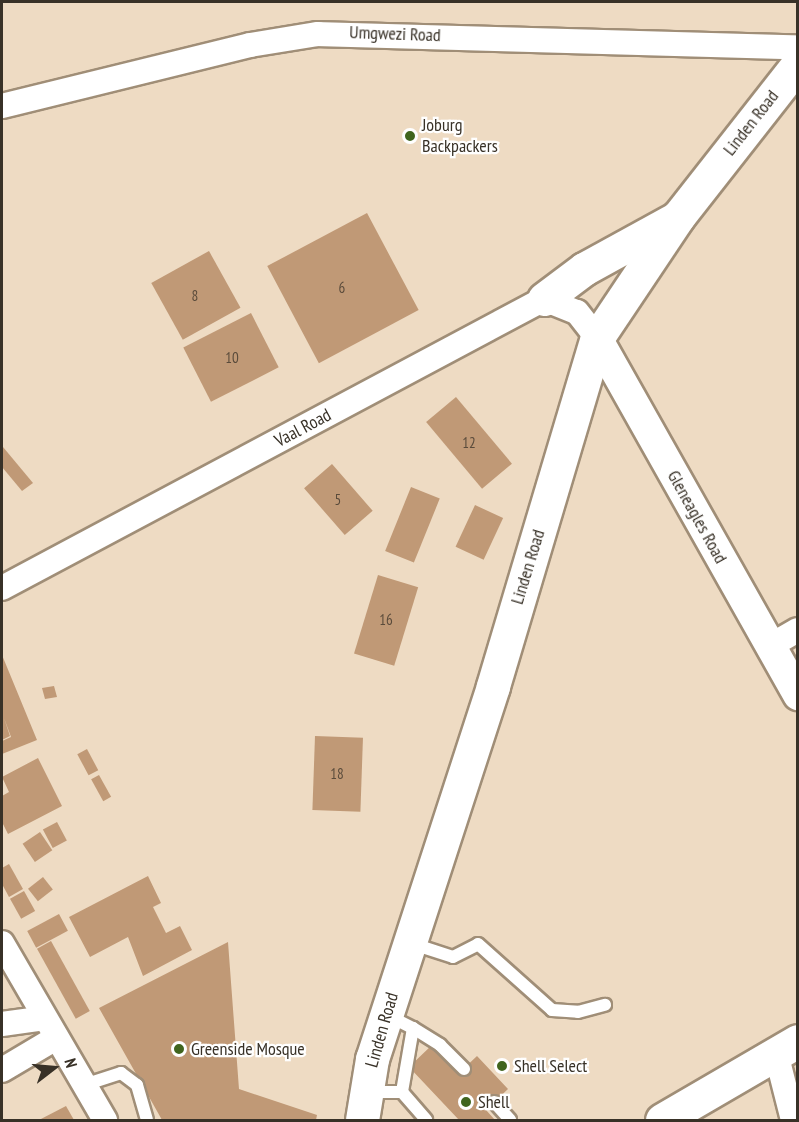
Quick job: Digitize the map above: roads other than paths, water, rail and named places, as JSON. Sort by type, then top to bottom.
[{"type":"main road","name":"Linden Road","points":[[364,1106],[399,1021],[409,943],[496,675],[597,338],[678,217],[798,63]]},
{"type":"main road","points":[[544,299],[620,247],[678,217]]},
{"type":"main road","points":[[662,1120],[787,1047]]},
{"type":"street","name":"Umgwezi Road","points":[[2,106],[250,45],[318,34],[798,47]]},
{"type":"street","points":[[544,299],[576,312],[597,338]]},
{"type":"street","name":"Vaal Road","points":[[2,588],[544,299]]},
{"type":"street","name":"Gleneagles Road","points":[[597,338],[798,695]]},
{"type":"street","points":[[770,646],[798,630]]},
{"type":"street","points":[[2,943],[105,1120]]},
{"type":"street","points":[[2,1024],[51,1028]]},
{"type":"street","points":[[2,1070],[51,1028]]},
{"type":"street","points":[[787,1047],[793,1120]]},
{"type":"lane","points":[[409,943],[453,957],[478,944],[552,1010],[578,1012],[605,1005]]},
{"type":"lane","points":[[399,1021],[440,1045],[464,1069]]},
{"type":"lane","points":[[399,1021],[402,1092],[426,1120]]},
{"type":"lane","points":[[84,1085],[106,1074],[121,1072],[131,1078],[142,1097],[147,1120]]},
{"type":"lane","points":[[364,1106],[402,1092]]},
{"type":"lane","points":[[494,1102],[510,1120]]},
{"type":"place","name":"Joburg Backpackers","points":[[410,136]]},
{"type":"place","name":"Greenside Mosque","points":[[179,1049]]},
{"type":"place","name":"Shell Select","points":[[502,1066]]},
{"type":"place","name":"Shell","points":[[466,1102]]}]
